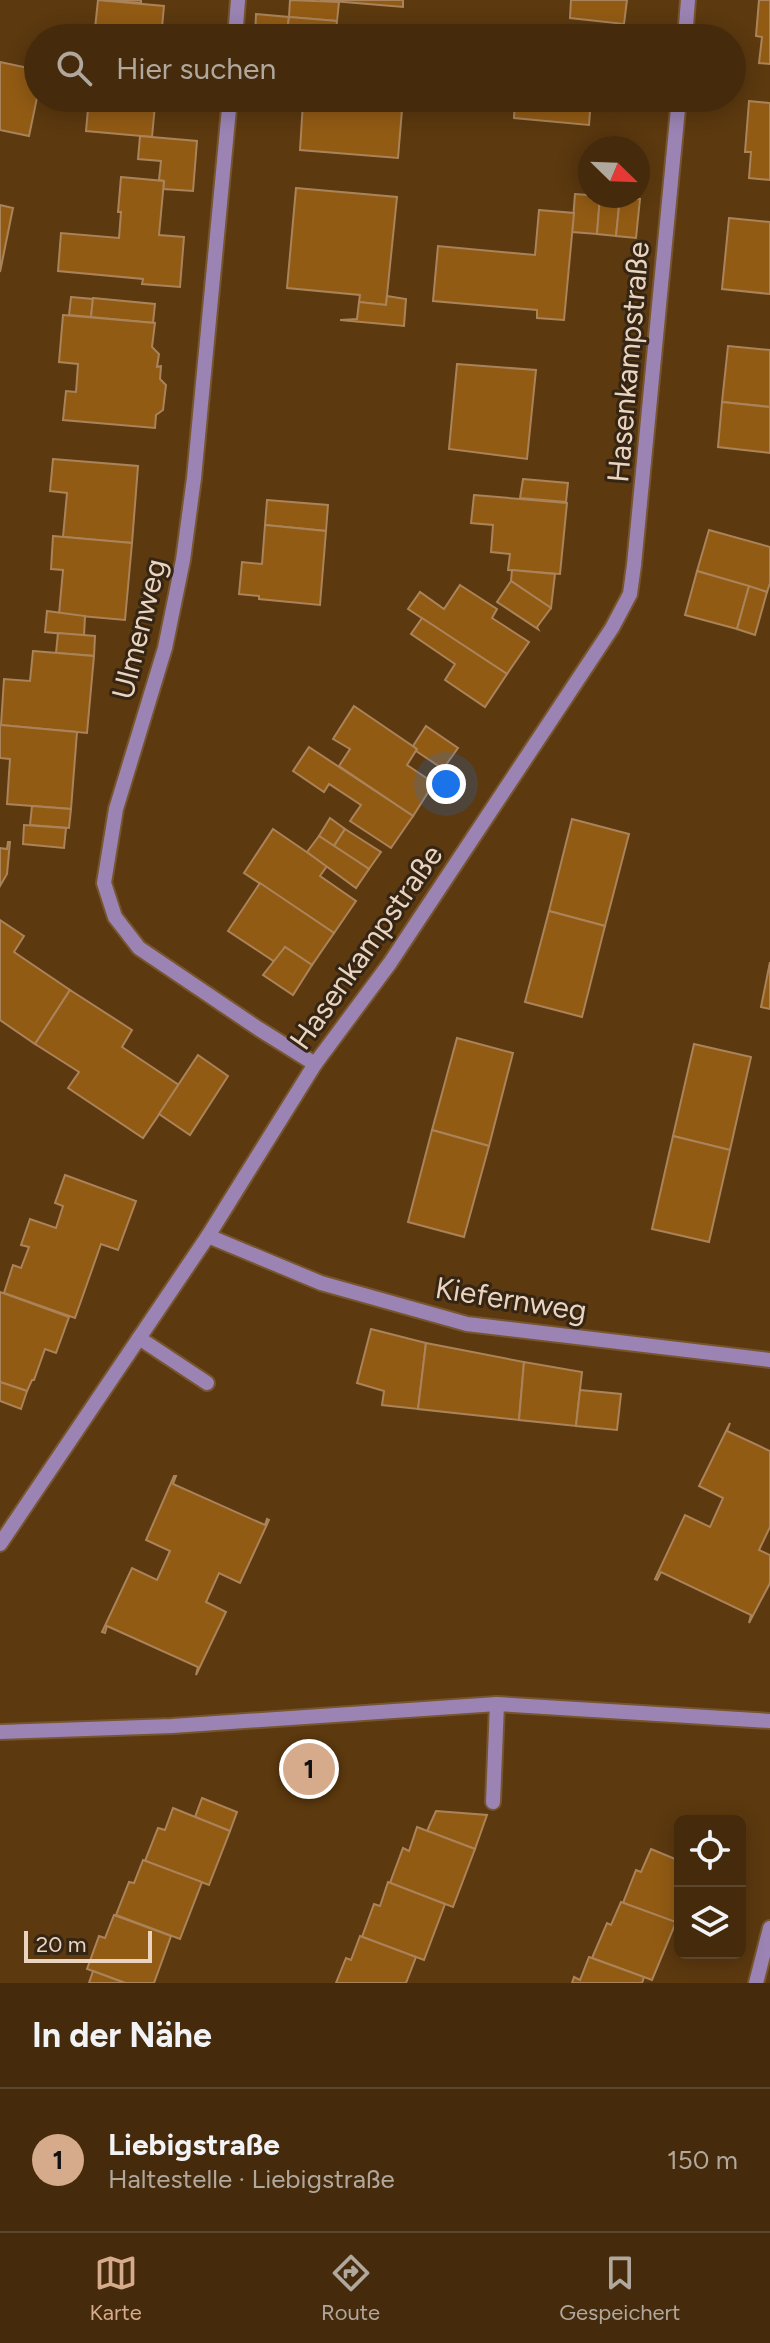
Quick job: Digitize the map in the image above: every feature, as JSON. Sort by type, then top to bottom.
[{"type":"street","points":[[236,24],[238,0]]},
{"type":"street","points":[[686,24],[688,0]]},
{"type":"street","name":"Ulmenweg","points":[[229,112],[194,478],[183,560],[165,648],[116,809],[104,883],[115,917],[139,948],[315,1064]]},
{"type":"street","name":"Hasenkampstraße","points":[[0,1544],[208,1236],[315,1064],[390,963],[612,628],[630,594],[678,112]]},
{"type":"street","name":"Kiefernweg","points":[[208,1236],[321,1283],[467,1324],[770,1360]]},
{"type":"street","points":[[139,1338],[207,1383]]},
{"type":"street","points":[[0,1732],[172,1726],[497,1704],[770,1721]]},
{"type":"street","points":[[493,1802],[497,1704]]},
{"type":"street","points":[[756,1983],[770,1928]]},
{"type":"building","points":[[98,0],[164,6],[162,24],[95,24]]},
{"type":"building","points":[[102,0],[141,0],[141,3]]},
{"type":"building","points":[[290,0],[339,2],[337,21],[289,17]]},
{"type":"building","points":[[320,0],[403,0],[403,7]]},
{"type":"building","points":[[571,0],[627,0],[624,24],[570,18]]},
{"type":"building","points":[[759,0],[770,0],[770,64],[759,63],[762,37],[756,36]]},
{"type":"building","points":[[256,14],[289,17],[288,24],[256,24]]},
{"type":"building","points":[[289,17],[337,21],[337,24],[288,24]]},
{"type":"building","points":[[0,62],[24,67],[24,112],[34,112],[29,136],[0,130]]},
{"type":"building","points":[[749,101],[770,103],[770,180],[749,178],[751,152],[745,152]]},
{"type":"building","points":[[88,112],[154,112],[152,137],[86,131]]},
{"type":"building","points":[[302,112],[402,112],[398,158],[300,150]]},
{"type":"building","points":[[514,112],[590,112],[589,125],[514,118]]},
{"type":"building","points":[[140,136],[197,141],[193,191],[163,189],[164,181],[159,180],[161,161],[138,159]]},
{"type":"building","points":[[121,177],[164,181],[159,235],[184,237],[180,287],[142,284],[143,279],[58,271],[61,233],[119,238]]},
{"type":"building","points":[[296,188],[397,197],[386,305],[359,302],[360,295],[287,288]]},
{"type":"building","points":[[575,194],[578,194],[578,208],[599,208],[597,234],[572,232]]},
{"type":"building","points":[[0,205],[13,208],[0,272]]},
{"type":"building","points":[[599,208],[619,208],[616,236],[597,234]]},
{"type":"building","points":[[619,208],[639,208],[636,238],[616,236]]},
{"type":"building","points":[[539,210],[574,213],[564,320],[537,318],[537,310],[433,301],[438,246],[535,255]]},
{"type":"building","points":[[729,218],[770,222],[770,294],[722,289]]},
{"type":"building","points":[[387,296],[406,299],[404,326],[340,320],[357,319],[359,302],[386,305]]},
{"type":"building","points":[[71,297],[93,299],[91,317],[69,315]]},
{"type":"building","points":[[93,298],[155,304],[153,323],[91,317]]},
{"type":"building","points":[[63,315],[155,323],[152,347],[159,354],[157,367],[161,366],[160,379],[166,385],[163,410],[156,415],[155,428],[63,420],[66,391],[76,392],[78,364],[59,362]]},
{"type":"building","points":[[728,346],[770,350],[770,407],[722,402]]},
{"type":"building","points":[[457,364],[536,370],[527,459],[449,449]]},
{"type":"building","points":[[722,402],[770,407],[770,453],[718,447]]},
{"type":"building","points":[[53,459],[138,466],[132,543],[63,537],[67,493],[50,491]]},
{"type":"building","points":[[523,479],[568,483],[566,502],[520,498]]},
{"type":"building","points":[[474,495],[567,503],[560,574],[508,570],[510,554],[491,552],[493,525],[471,523]]},
{"type":"building","points":[[267,500],[328,505],[326,531],[265,525]]},
{"type":"building","points":[[265,525],[326,531],[320,605],[239,594],[242,562],[262,564]]},
{"type":"building","points":[[709,530],[770,547],[767,592],[697,571]]},
{"type":"building","points":[[53,536],[132,543],[125,620],[59,614],[63,570],[51,569]]},
{"type":"building","points":[[512,570],[555,574],[551,608],[511,581]]},
{"type":"building","points":[[697,571],[749,586],[737,629],[685,615]]},
{"type":"building","points":[[511,581],[551,608],[538,629],[497,602]]},
{"type":"building","points":[[460,585],[497,609],[492,618],[529,642],[507,674],[408,609],[420,592],[444,609]]},
{"type":"building","points":[[749,586],[767,592],[755,635],[737,629]]},
{"type":"building","points":[[47,611],[85,616],[84,636],[45,632]]},
{"type":"building","points":[[422,618],[507,674],[485,707],[445,680],[455,664],[411,634]]},
{"type":"building","points":[[58,633],[95,636],[94,656],[56,653]]},
{"type":"building","points":[[33,651],[94,656],[87,733],[1,725],[4,679],[30,681]]},
{"type":"building","points":[[354,706],[417,749],[407,765],[434,783],[413,816],[339,766],[350,749],[333,739]]},
{"type":"building","points":[[0,725],[77,732],[71,809],[7,804],[10,759],[0,758]]},
{"type":"building","points":[[426,726],[458,748],[443,769],[413,746]]},
{"type":"building","points":[[309,747],[413,816],[391,848],[350,821],[361,805],[329,784],[324,792],[293,771]]},
{"type":"building","points":[[32,806],[71,809],[69,828],[30,825]]},
{"type":"building","points":[[330,818],[345,829],[334,846],[319,836]]},
{"type":"building","points":[[572,819],[629,834],[605,926],[549,911]]},
{"type":"building","points":[[24,825],[66,828],[64,848],[23,844]]},
{"type":"building","points":[[273,829],[327,866],[320,876],[356,901],[334,933],[244,873]]},
{"type":"building","points":[[345,829],[381,852],[369,869],[334,846]]},
{"type":"building","points":[[319,836],[369,869],[356,888],[307,852]]},
{"type":"building","points":[[8,842],[7,874],[0,886],[0,848],[7,849]]},
{"type":"building","points":[[260,883],[334,933],[312,965],[285,947],[275,962],[228,931]]},
{"type":"building","points":[[549,911],[605,926],[582,1017],[525,1002]]},
{"type":"building","points":[[0,920],[24,936],[14,952],[70,990],[35,1044],[0,1020]]},
{"type":"building","points":[[285,947],[312,965],[293,995],[263,975]]},
{"type":"building","points":[[770,962],[770,1009],[761,1007]]},
{"type":"building","points":[[70,990],[132,1030],[122,1047],[179,1085],[143,1138],[68,1088],[79,1072],[35,1044]]},
{"type":"building","points":[[457,1038],[513,1053],[489,1146],[432,1130]]},
{"type":"building","points":[[694,1044],[751,1057],[730,1150],[673,1136]]},
{"type":"building","points":[[198,1055],[228,1076],[190,1135],[159,1114]]},
{"type":"building","points":[[432,1130],[489,1146],[464,1237],[408,1222]]},
{"type":"building","points":[[673,1136],[730,1150],[709,1242],[652,1229]]},
{"type":"building","points":[[65,1175],[136,1201],[118,1250],[101,1244],[75,1318],[4,1293],[13,1265],[21,1268],[29,1247],[21,1245],[30,1219],[56,1228],[63,1206],[55,1203]]},
{"type":"building","points":[[0,1292],[69,1317],[56,1353],[45,1349],[27,1391],[0,1382]]},
{"type":"building","points":[[371,1329],[426,1343],[418,1409],[382,1405],[384,1391],[357,1383]]},
{"type":"building","points":[[426,1343],[524,1362],[519,1420],[418,1409]]},
{"type":"building","points":[[524,1362],[582,1372],[576,1426],[519,1420]]},
{"type":"building","points":[[0,1382],[27,1391],[21,1409],[0,1401]]},
{"type":"building","points":[[580,1390],[621,1394],[617,1430],[576,1426]]},
{"type":"building","points":[[730,1423],[727,1431],[770,1451],[770,1527],[759,1550],[770,1555],[770,1583],[749,1623],[751,1615],[661,1572],[655,1579],[685,1515],[710,1527],[723,1498],[699,1486]]},
{"type":"building","points":[[174,1476],[173,1484],[265,1525],[269,1520],[240,1583],[219,1573],[206,1602],[226,1612],[196,1675],[198,1667],[107,1626],[105,1633],[102,1632],[132,1568],[157,1580],[170,1551],[146,1540]]},
{"type":"building","points":[[202,1798],[237,1812],[230,1831],[195,1817]]},
{"type":"building","points":[[173,1808],[230,1831],[209,1885],[145,1861],[158,1828],[165,1830]]},
{"type":"building","points":[[436,1811],[487,1815],[475,1849],[427,1831]]},
{"type":"building","points":[[417,1827],[475,1849],[453,1907],[390,1883],[403,1848],[409,1851]]},
{"type":"building","points":[[651,1849],[674,1859],[674,1922],[623,1903],[636,1870],[641,1872]]},
{"type":"building","points":[[143,1860],[202,1882],[180,1939],[116,1915],[129,1882],[134,1883]]},
{"type":"building","points":[[388,1882],[445,1904],[424,1960],[362,1937],[374,1904],[380,1906]]},
{"type":"building","points":[[621,1902],[674,1921],[652,1980],[592,1958],[607,1923],[611,1925]]},
{"type":"building","points":[[114,1915],[171,1936],[154,1983],[125,1983],[87,1969],[99,1936],[105,1938]]},
{"type":"building","points":[[360,1936],[416,1957],[406,1983],[336,1983],[346,1958],[351,1960]]},
{"type":"building","points":[[589,1957],[644,1977],[642,1983],[572,1983],[574,1977],[580,1980]]},
{"type":"building","points":[[93,1971],[125,1983],[89,1983]]},
{"type":"place","name":"Liebigstraße","points":[[309,1769]]}]
